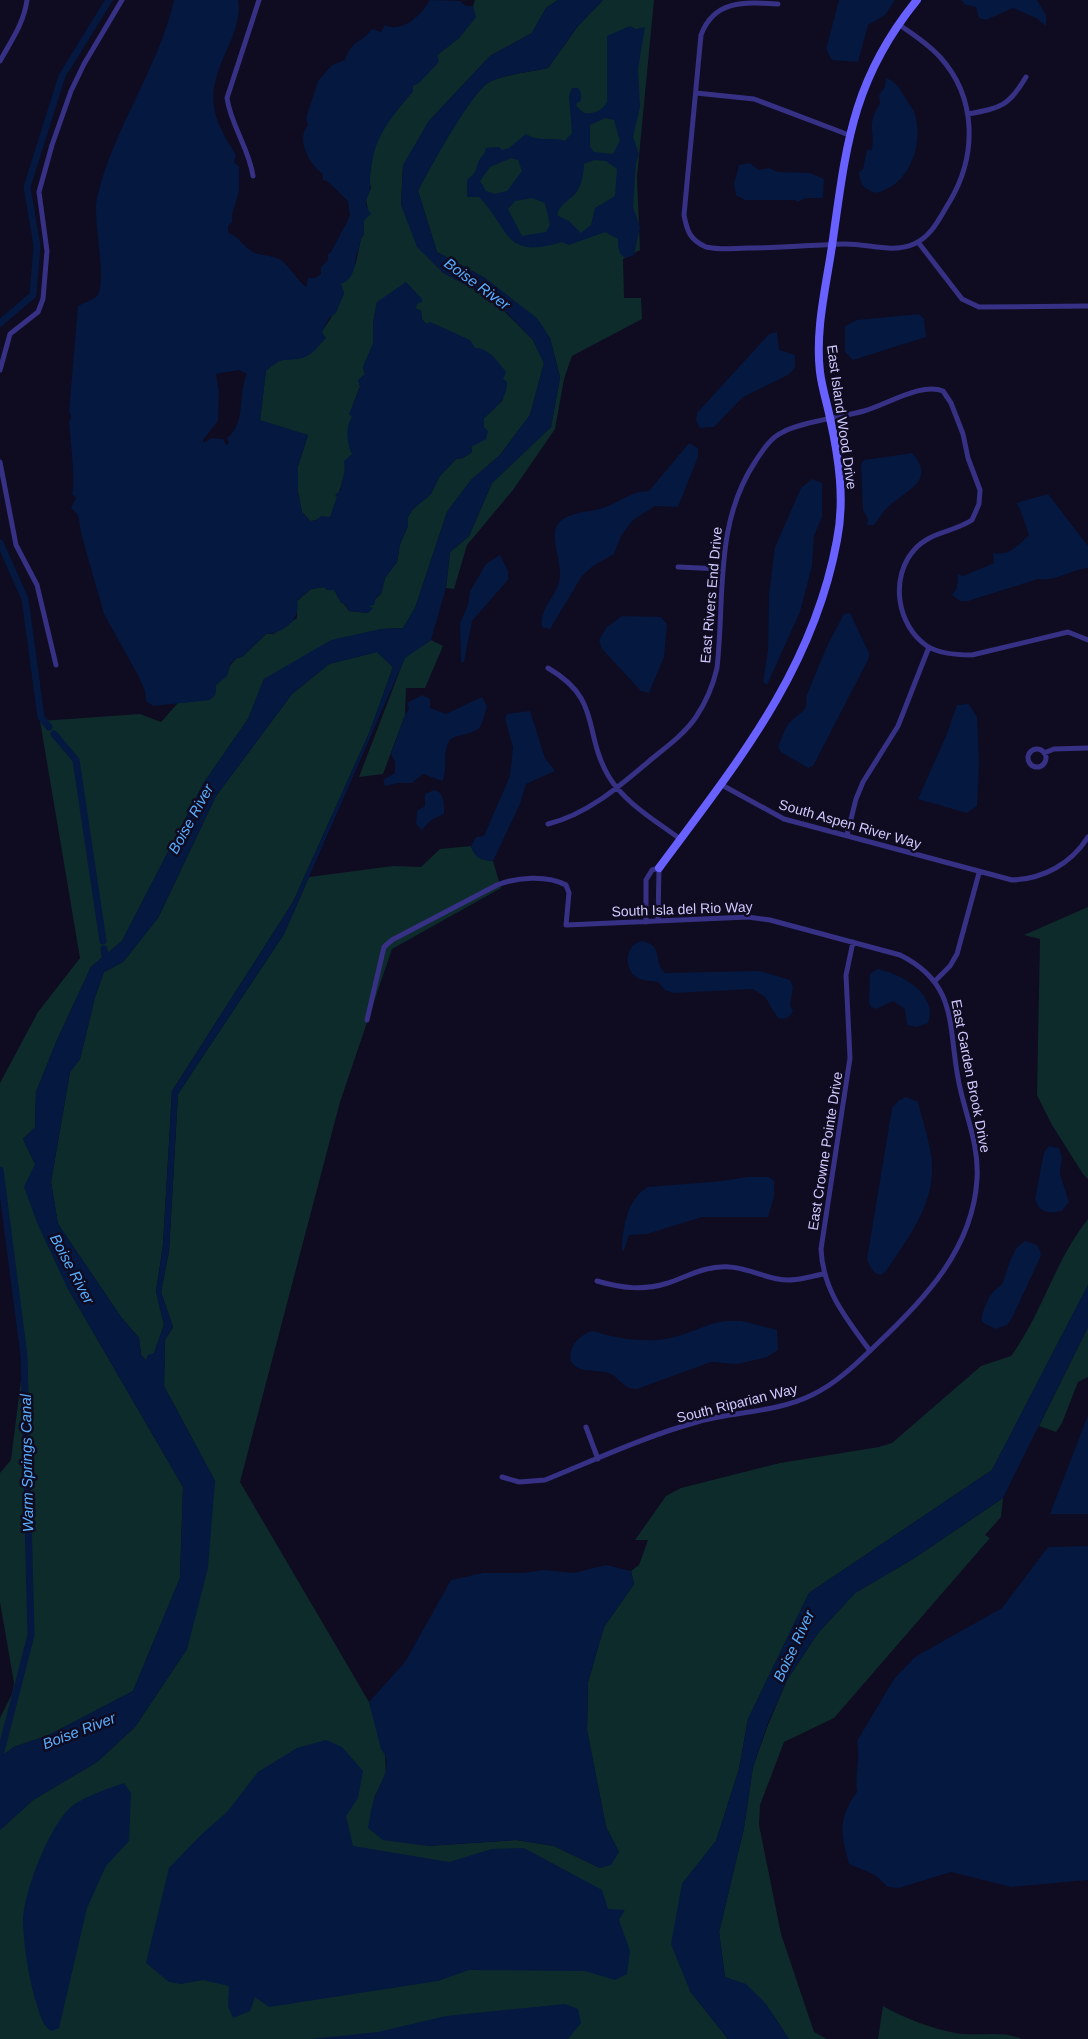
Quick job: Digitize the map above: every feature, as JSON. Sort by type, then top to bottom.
[{"type":"street","points":[[0,61],[26,12],[27,0]]},
{"type":"street","points":[[0,370],[10,334],[38,312],[44,299],[47,252],[39,192],[52,144],[71,91],[84,64],[122,0]]},
{"type":"street","points":[[253,176],[248,154],[229,114],[227,98],[259,0]]},
{"type":"street","name":"East Island Wood Drive","points":[[646,922],[646,880],[652,870],[659,868],[754,737],[783,692],[806,645],[824,595],[838,539],[841,505],[839,470],[822,387],[819,340],[848,135],[866,82],[898,24],[916,0]]},
{"type":"street","points":[[778,4],[735,3],[722,7],[712,16],[702,35],[684,214],[688,232],[700,245],[714,249],[803,248],[850,244],[898,248],[918,242],[932,230],[961,180],[970,148],[968,114],[958,83],[945,62],[928,45],[898,24]]},
{"type":"street","points":[[968,114],[995,109],[1009,102],[1026,77]]},
{"type":"street","points":[[696,93],[754,99],[848,135]]},
{"type":"street","points":[[918,242],[962,299],[970,304],[988,307],[1088,306]]},
{"type":"street","name":"East Rivers End Drive","points":[[548,824],[572,816],[617,788],[686,730],[701,708],[715,676],[719,651],[725,534],[733,507],[744,481],[765,446],[776,436],[790,428],[830,420],[878,407],[930,388],[943,392],[951,403],[963,434],[968,458],[980,490],[979,504],[972,520],[925,540],[914,549],[902,572],[899,588],[903,619],[929,648]]},
{"type":"street","points":[[0,462],[16,545],[37,585],[56,665]]},
{"type":"street","points":[[678,568],[722,569]]},
{"type":"street","points":[[847,835],[856,799],[864,782],[898,726],[929,648],[972,655],[1068,632],[1088,640]]},
{"type":"street","points":[[548,668],[573,685],[582,698],[602,762],[617,788],[680,839]]},
{"type":"street","points":[[1044,753],[1054,749],[1088,748]]},
{"type":"street","name":"South Aspen River Way","points":[[720,784],[771,814],[979,873],[1012,880],[1035,878],[1061,865],[1074,855],[1088,837]]},
{"type":"street","points":[[658,921],[659,868]]},
{"type":"street","points":[[935,981],[950,966],[957,954],[979,873]]},
{"type":"street","name":"South Isla del Rio Way","points":[[366,1020],[384,947],[392,940],[508,881],[554,879],[566,884],[569,894],[566,925],[759,918],[900,955],[918,964],[935,981]]},
{"type":"street","name":"East Crowne Pointe Drive","points":[[853,942],[846,975],[850,1058],[821,1249],[823,1274],[833,1298],[870,1351]]},
{"type":"street","name":"East Garden Brook Drive","points":[[870,1351],[918,1306],[933,1286],[963,1236],[974,1200],[977,1157],[974,1136],[957,1078],[949,1012],[935,981]]},
{"type":"street","points":[[597,1281],[621,1289],[646,1288],[668,1283],[705,1269],[729,1266],[779,1279],[798,1280],[823,1274]]},
{"type":"street","name":"South Riparian Way","points":[[502,1477],[519,1482],[545,1480],[696,1422],[768,1410],[810,1396],[842,1377],[870,1351]]},
{"type":"street","points":[[586,1427],[598,1459]]},
{"type":"green space","points":[[475,0],[558,0],[546,8],[532,33],[490,56],[429,121],[403,166],[401,205],[442,272],[481,293],[504,311],[533,340],[544,363],[530,415],[500,455],[471,480],[447,512],[415,608],[403,628],[381,629],[264,679],[248,719],[203,784],[122,941],[91,967],[57,1040],[36,1092],[35,1127],[23,1139],[35,1164],[67,1287],[183,1487],[180,1578],[133,1691],[49,1735],[14,1747],[0,1757],[0,1718],[12,1694],[14,1683],[0,1602],[0,1473],[11,1460],[24,1356],[0,1170],[0,1083],[38,1012],[80,958],[40,721],[140,714],[161,722],[178,703],[215,695],[216,685],[237,658],[242,657],[266,634],[273,634],[297,618],[297,601],[311,589],[324,587],[334,590],[349,611],[368,613],[367,606],[381,594],[385,578],[397,562],[400,544],[408,526],[408,517],[412,510],[431,494],[439,477],[456,459],[463,458],[472,452],[471,447],[484,427],[484,418],[503,400],[503,379],[475,348],[439,326],[427,324],[422,320],[421,311],[415,308],[418,303],[377,302],[373,323],[373,344],[363,367],[365,374],[352,407],[352,454],[330,518],[310,521],[302,512],[298,492],[298,466],[308,435],[262,423],[260,420],[266,370],[281,359],[302,358],[331,319],[344,293],[340,284],[356,263],[361,238],[364,234],[364,220],[368,211],[366,199],[371,188],[369,179],[375,143],[387,122],[413,91],[413,86],[437,64],[437,55],[459,38],[475,18],[473,6]]},
{"type":"green space","points":[[603,0],[654,0],[637,177],[640,250],[623,259],[624,298],[641,298],[642,319],[572,356],[564,379],[555,429],[513,490],[467,545],[454,589],[446,588],[450,552],[469,536],[492,483],[551,427],[560,377],[550,338],[485,278],[437,252],[418,191],[462,114],[483,87],[491,81],[548,68],[578,26]]},
{"type":"green space","points":[[431,640],[443,646],[425,688],[406,688],[405,715],[383,774],[359,777],[405,657]]},
{"type":"green space","points":[[377,652],[393,667],[370,731],[293,902],[172,1091],[163,1245],[156,1291],[164,1325],[154,1353],[146,1360],[141,1355],[139,1338],[121,1317],[58,1224],[51,1182],[70,1072],[80,1059],[95,997],[104,972],[123,962],[158,918],[216,796],[292,694],[329,664]]},
{"type":"green space","points":[[471,846],[479,858],[493,861],[501,888],[392,949],[340,1102],[240,1482],[369,1702],[385,1755],[386,1773],[374,1798],[428,1846],[516,1840],[554,1846],[600,1868],[619,1852],[606,1827],[587,1730],[588,1682],[604,1627],[634,1584],[631,1571],[639,1565],[648,1540],[635,1540],[666,1496],[681,1488],[780,1463],[879,1447],[892,1443],[981,1366],[1011,1356],[1031,1323],[1066,1252],[1088,1219],[1088,1285],[992,1470],[809,1593],[748,1719],[739,1769],[716,1841],[682,1884],[690,1991],[728,2039],[0,2039],[0,1830],[33,1800],[97,1762],[135,1727],[187,1649],[215,1481],[164,1386],[165,1340],[173,1327],[161,1292],[169,1251],[178,1094],[284,934],[309,877],[393,866],[421,867],[440,849]]},
{"type":"green space","points":[[1088,907],[1088,1179],[1052,1125],[1037,1095],[1040,939],[1024,935]]},
{"type":"green space","points":[[1088,1327],[1088,1377],[1078,1382],[1062,1423],[1056,1432],[1039,1426]]},
{"type":"green space","points":[[1003,1498],[1001,1517],[985,1535],[990,1538],[834,1718],[784,1742],[760,1805],[759,1825],[781,1934],[814,2032],[827,2039],[789,2039],[756,1994],[725,1977],[719,1932],[744,1828],[753,1767],[768,1725],[787,1680],[818,1633],[855,1593],[913,1559]]},
{"type":"green space","points":[[883,2006],[918,2023],[937,2029],[964,2034],[998,2034],[1022,2039],[878,2039]]},
{"type":"water","points":[[174,0],[238,0],[237,23],[217,76],[213,101],[220,126],[236,155],[234,162],[239,167],[239,191],[232,215],[232,222],[228,226],[228,233],[253,252],[282,261],[306,287],[308,278],[315,278],[321,274],[321,267],[328,260],[328,254],[331,252],[350,216],[348,201],[327,181],[323,180],[323,174],[313,165],[304,144],[304,131],[308,125],[306,118],[318,81],[332,65],[345,60],[350,49],[372,29],[381,32],[385,25],[398,27],[405,25],[422,11],[430,0],[460,1],[466,6],[473,6],[476,17],[459,38],[437,55],[439,61],[437,64],[419,83],[413,86],[413,91],[394,114],[381,135],[373,158],[370,191],[366,202],[371,214],[364,220],[364,234],[356,255],[353,273],[348,280],[341,284],[344,293],[336,313],[329,318],[322,332],[326,338],[309,355],[281,361],[266,371],[260,420],[308,435],[298,466],[298,492],[302,512],[310,521],[315,521],[321,516],[330,517],[337,497],[335,495],[341,490],[344,461],[352,454],[349,446],[348,425],[352,417],[349,414],[360,388],[358,380],[365,374],[363,367],[373,344],[373,323],[377,302],[406,282],[422,299],[422,302],[418,303],[415,308],[421,311],[422,320],[427,324],[430,322],[470,340],[475,348],[489,353],[506,372],[503,379],[507,382],[507,388],[497,407],[484,418],[484,427],[488,431],[486,439],[471,447],[472,452],[463,458],[456,459],[439,477],[431,494],[412,510],[408,517],[408,526],[400,544],[397,562],[385,578],[381,594],[376,597],[374,605],[368,606],[373,608],[368,613],[349,611],[345,604],[341,603],[334,590],[327,590],[324,587],[311,589],[297,600],[297,613],[290,624],[279,631],[266,634],[242,657],[236,658],[231,663],[227,676],[216,685],[215,695],[210,700],[153,706],[146,701],[145,691],[139,677],[104,614],[82,537],[78,515],[71,508],[76,498],[72,494],[73,471],[69,422],[71,417],[69,411],[78,306],[97,296],[100,288],[101,264],[96,220],[97,198],[104,172],[114,147],[167,26]],"holes":[[[239,370],[247,374],[242,390],[237,424],[227,438],[229,443],[226,445],[223,439],[212,438],[203,443],[203,440],[218,421],[219,392],[216,374]]]},
{"type":"water","name":"Boise River","points":[[558,0],[603,0],[578,26],[548,68],[491,81],[483,87],[452,131],[418,191],[437,252],[485,278],[537,318],[550,338],[560,378],[551,427],[492,483],[469,536],[450,552],[446,588],[431,640],[405,658],[284,934],[178,1094],[169,1251],[161,1292],[173,1327],[165,1340],[164,1386],[215,1481],[208,1568],[187,1649],[135,1727],[97,1762],[33,1800],[0,1830],[0,1757],[14,1747],[49,1735],[133,1691],[180,1578],[183,1487],[67,1287],[38,1225],[24,1187],[35,1164],[23,1139],[35,1127],[36,1092],[57,1040],[91,967],[122,941],[203,784],[248,719],[264,679],[331,640],[381,629],[403,628],[415,608],[447,512],[471,480],[500,455],[530,415],[544,363],[533,340],[505,311],[481,293],[442,272],[417,247],[401,205],[403,165],[429,121],[490,56],[532,33],[546,8]],"holes":[[[377,652],[393,667],[370,731],[293,902],[172,1091],[163,1245],[156,1292],[164,1325],[154,1353],[148,1355],[146,1360],[141,1355],[139,1338],[121,1317],[58,1224],[51,1182],[70,1072],[80,1059],[95,997],[104,972],[123,962],[158,918],[216,796],[292,694],[329,664]]]},
{"type":"water","points":[[839,0],[895,0],[885,15],[868,25],[858,62],[832,60],[826,49]]},
{"type":"water","points":[[961,0],[1037,0],[1046,15],[1046,26],[1036,18],[1013,8],[986,20],[979,18],[976,7],[966,5]]},
{"type":"water","points":[[630,26],[636,29],[645,27],[638,69],[640,107],[633,137],[639,154],[636,163],[633,207],[640,227],[634,255],[626,258],[623,256],[619,250],[618,239],[605,232],[569,245],[562,242],[543,247],[529,247],[518,244],[510,239],[479,197],[467,197],[467,180],[475,172],[486,148],[499,147],[502,150],[509,148],[526,134],[541,139],[565,141],[572,133],[569,96],[572,88],[578,88],[581,93],[581,101],[576,106],[584,113],[591,113],[603,108],[607,102],[607,36]],"holes":[[[605,118],[614,120],[620,141],[613,154],[594,152],[590,147],[590,125]],[[511,158],[518,160],[522,171],[507,191],[495,194],[486,191],[480,181],[490,167]],[[594,160],[606,161],[617,169],[615,196],[595,208],[591,225],[581,233],[569,221],[557,215],[562,206],[579,188],[584,164]],[[532,198],[545,203],[550,225],[546,232],[522,236],[508,209],[515,201]]]},
{"type":"water","points":[[886,78],[898,86],[913,109],[917,124],[916,149],[906,172],[898,182],[888,189],[876,193],[863,186],[859,172],[863,169],[867,150],[872,150],[872,122],[880,104],[879,95],[885,87]]},
{"type":"water","points":[[750,163],[758,170],[769,168],[778,172],[810,173],[824,179],[823,198],[806,198],[797,202],[796,200],[745,200],[736,195],[734,184],[739,165]]},
{"type":"water","points":[[919,314],[924,319],[926,337],[853,360],[845,352],[845,326],[857,320]]},
{"type":"water","points":[[777,332],[779,350],[795,355],[795,368],[788,375],[743,397],[714,427],[700,428],[696,421],[697,413],[769,334]]},
{"type":"water","points":[[689,443],[698,448],[698,457],[678,507],[655,506],[633,520],[621,536],[614,554],[593,566],[582,576],[550,629],[542,627],[545,609],[557,588],[560,576],[555,544],[557,525],[568,516],[603,508],[631,495],[649,491]]},
{"type":"water","points":[[912,453],[919,462],[921,470],[917,484],[887,508],[874,525],[867,525],[868,519],[863,510],[861,464],[864,460]]},
{"type":"water","points":[[812,479],[822,483],[822,517],[814,536],[812,566],[800,612],[767,685],[763,682],[768,650],[769,594],[775,547],[801,488]]},
{"type":"water","points":[[1048,494],[1088,546],[1088,568],[1051,579],[1038,579],[968,601],[960,601],[952,595],[957,588],[958,574],[963,576],[994,563],[993,553],[1009,552],[1029,535],[1016,503]]},
{"type":"water","points":[[500,555],[508,571],[508,580],[472,621],[464,662],[461,662],[460,623],[468,605],[470,591],[486,564]]},
{"type":"water","points":[[850,613],[869,653],[869,658],[813,766],[808,768],[781,752],[778,746],[787,725],[806,706],[806,697],[827,646],[844,614]]},
{"type":"water","points":[[622,616],[661,617],[667,624],[664,657],[649,693],[641,691],[602,649],[599,640],[607,627]]},
{"type":"water","points":[[422,695],[430,699],[430,708],[446,714],[482,697],[487,706],[482,724],[475,731],[450,740],[446,750],[445,771],[442,781],[423,774],[412,783],[385,786],[383,780],[395,773],[395,762],[391,754],[409,709],[407,703]]},
{"type":"water","points":[[969,704],[977,717],[979,763],[977,806],[967,813],[918,799],[946,736],[957,705]]},
{"type":"water","points":[[530,711],[545,758],[555,771],[526,784],[520,804],[493,861],[482,859],[474,853],[471,846],[476,837],[484,836],[510,776],[513,747],[505,719],[507,714]]},
{"type":"water","points":[[434,790],[438,791],[442,796],[444,814],[431,820],[422,830],[416,824],[417,811],[425,806],[425,794]]},
{"type":"water","points":[[642,941],[649,943],[656,950],[659,964],[665,973],[760,971],[790,980],[793,986],[790,1006],[793,1010],[792,1013],[787,1018],[778,1018],[765,997],[753,989],[673,993],[665,990],[658,982],[637,978],[631,972],[628,956],[632,946]]},
{"type":"water","points":[[877,969],[906,980],[923,994],[928,1003],[930,1013],[928,1023],[917,1027],[907,1025],[905,1009],[893,1001],[876,1009],[871,1007],[869,1002],[870,974]]},
{"type":"water","points":[[906,1097],[918,1102],[930,1147],[932,1177],[925,1206],[918,1220],[903,1246],[886,1271],[881,1275],[873,1271],[867,1259],[892,1108],[898,1101]]},
{"type":"water","points":[[1049,1146],[1059,1148],[1062,1157],[1060,1174],[1069,1202],[1062,1211],[1042,1210],[1035,1199],[1044,1152]]},
{"type":"water","points":[[747,1177],[769,1177],[774,1181],[774,1197],[768,1217],[702,1217],[647,1234],[629,1235],[622,1251],[627,1215],[635,1199],[648,1187]]},
{"type":"water","points":[[1026,1241],[1037,1245],[1041,1253],[1040,1258],[1012,1318],[1007,1325],[995,1329],[982,1322],[984,1310],[988,1300],[1001,1285],[1017,1248]]},
{"type":"water","name":"Boise River","points":[[1088,1285],[1088,1327],[1003,1498],[913,1559],[855,1593],[818,1633],[787,1680],[768,1723],[753,1767],[744,1828],[719,1932],[725,1977],[746,1984],[766,2004],[789,2039],[728,2039],[690,1991],[671,1944],[682,1884],[716,1841],[739,1769],[748,1719],[809,1593],[992,1470]]},
{"type":"water","points":[[725,1321],[742,1321],[777,1330],[778,1350],[767,1357],[738,1364],[711,1362],[637,1389],[626,1386],[611,1374],[580,1369],[571,1362],[570,1356],[573,1346],[579,1338],[593,1331],[627,1339],[650,1340],[674,1337]]},
{"type":"water","points":[[1088,1415],[1088,1514],[1050,1514]]},
{"type":"water","points":[[1088,1546],[1088,1880],[1011,1887],[951,1872],[899,1888],[888,1887],[875,1875],[849,1864],[842,1827],[846,1811],[857,1792],[857,1741],[894,1679],[915,1657],[1002,1608],[1048,1547]]},
{"type":"water","points":[[606,1565],[631,1571],[634,1584],[604,1627],[588,1682],[587,1730],[606,1827],[619,1852],[611,1865],[600,1868],[554,1846],[517,1840],[428,1846],[383,1840],[368,1828],[374,1801],[386,1767],[385,1755],[381,1749],[369,1702],[405,1662],[451,1580],[483,1573],[523,1573],[544,1570],[574,1573]]},
{"type":"water","points":[[326,1740],[342,1747],[363,1771],[358,1798],[346,1816],[353,1846],[449,1862],[492,1849],[524,1848],[602,1890],[608,1909],[625,1910],[619,1920],[630,1951],[627,1974],[615,1980],[585,1971],[469,1970],[438,1981],[269,2007],[255,1997],[250,2011],[233,2018],[228,2006],[229,1986],[203,1980],[181,1984],[169,1982],[146,1963],[169,1868],[202,1834],[228,1811],[258,1772],[297,1748]]},
{"type":"water","points":[[124,1783],[131,1793],[129,1841],[106,1866],[87,1908],[59,2028],[51,2031],[43,2022],[40,2014],[33,1993],[27,1960],[23,1918],[28,1892],[47,1843],[54,1828],[63,1816],[71,1807],[83,1799]]},
{"type":"water","points":[[565,2004],[578,2009],[581,2023],[568,2039],[311,2039],[378,2032],[446,2016]]},
{"type":"waterway","points":[[0,323],[33,295],[37,246],[27,187],[62,76],[109,0]]},
{"type":"waterway","points":[[0,543],[25,599],[41,717],[49,727]]},
{"type":"waterway","points":[[54,734],[76,760],[103,941]]},
{"type":"waterway","points":[[104,949],[106,963]]},
{"type":"waterway","name":"Warm Springs Canal","points":[[0,1170],[24,1356],[31,1635],[0,1755]]}]
